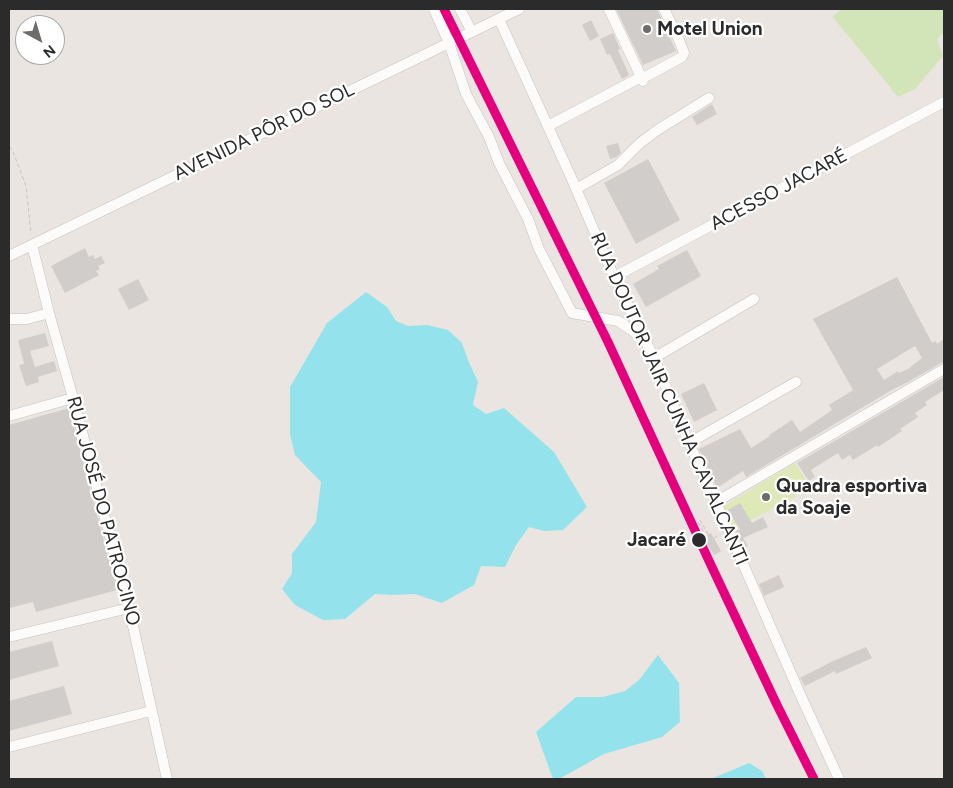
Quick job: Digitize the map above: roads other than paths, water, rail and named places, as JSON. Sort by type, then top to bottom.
[{"type":"street","points":[[434,9],[449,43],[466,94],[528,219],[539,249],[572,313],[618,321],[642,336]]},
{"type":"street","points":[[460,9],[472,32]]},
{"type":"street","name":"AVENIDA PÔR DO SOL","points":[[9,256],[519,9]]},
{"type":"street","points":[[609,9],[644,78]]},
{"type":"street","points":[[549,129],[682,57],[684,53],[664,9]]},
{"type":"street","name":"RUA DOUTOR JAIR CUNHA CAVALCANTI","points":[[498,19],[614,277],[654,358],[688,443],[716,502],[838,779]]},
{"type":"street","points":[[576,189],[618,165],[640,143],[659,129],[710,98]]},
{"type":"street","name":"ACESSO JACARÉ","points":[[614,277],[944,102]]},
{"type":"street","name":"RUA JOSÉ DO PATROCINO","points":[[32,245],[129,608],[167,779]]},
{"type":"street","points":[[654,358],[754,299]]},
{"type":"street","points":[[9,319],[27,319],[49,313]]},
{"type":"street","points":[[716,502],[944,369]]},
{"type":"street","points":[[688,443],[796,382]]},
{"type":"street","points":[[9,416],[73,398]]},
{"type":"street","points":[[9,638],[129,608]]},
{"type":"street","points":[[9,746],[151,711]]},
{"type":"water","points":[[366,292],[387,307],[396,321],[408,326],[427,325],[448,330],[462,343],[478,382],[473,405],[486,414],[504,408],[554,452],[587,507],[563,530],[544,531],[529,527],[516,545],[505,567],[481,566],[474,585],[442,603],[415,594],[375,594],[345,619],[323,620],[295,605],[282,589],[292,573],[292,554],[316,522],[321,482],[295,455],[290,434],[290,387],[327,323]]},
{"type":"water","points":[[658,655],[679,683],[680,722],[662,737],[604,754],[559,779],[553,779],[536,732],[576,697],[603,697],[625,691],[639,680]]},
{"type":"water","points":[[749,763],[762,771],[766,779],[711,779]]},
{"type":"place","name":"Motel Union","points":[[647,29]]},
{"type":"place","name":"Quadra esportiva da Soaje","points":[[766,497]]},
{"type":"place","name":"Jacaré","points":[[699,540]]}]
